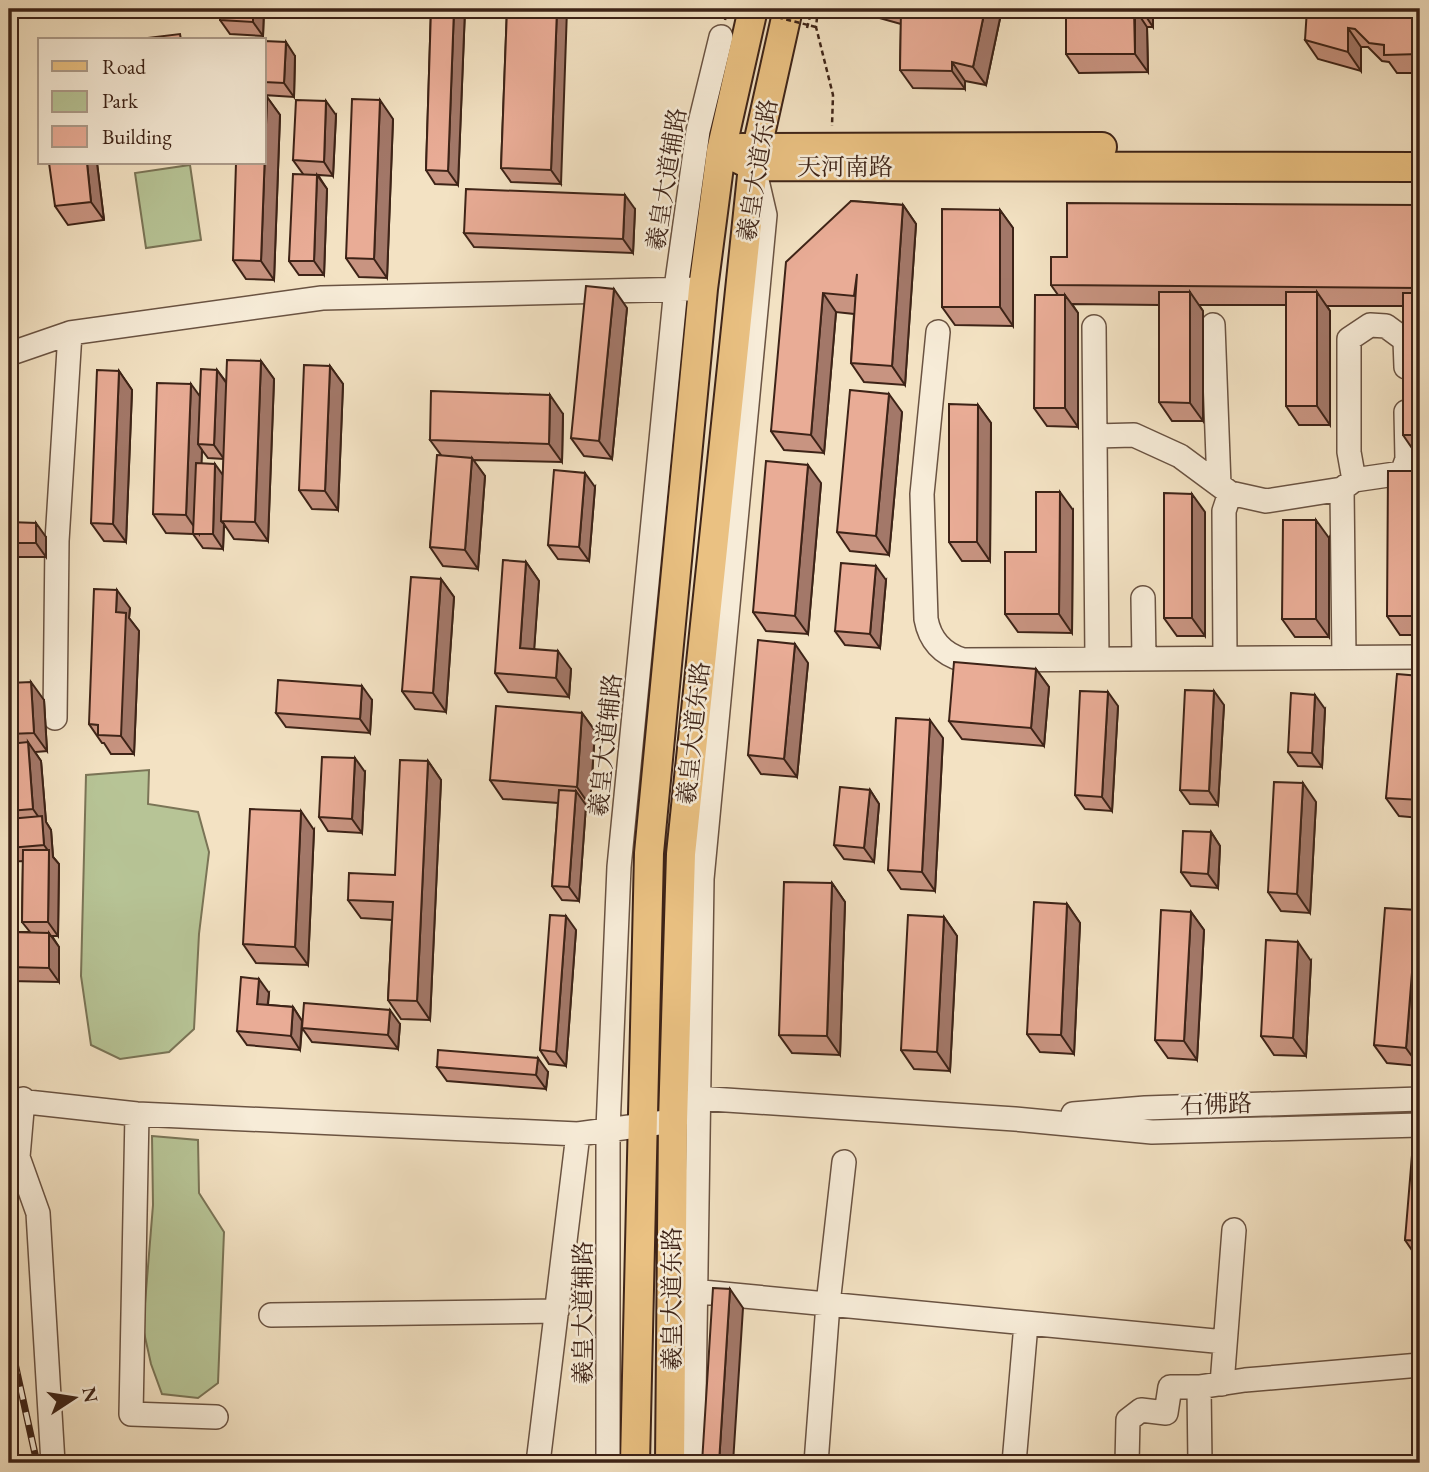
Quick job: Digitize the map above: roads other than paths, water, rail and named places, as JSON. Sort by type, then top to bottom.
[{"type":"main road","name":"羲皇大道东路","points":[[635,1463],[649,853],[689,289],[753,9]]},
{"type":"main road","name":"羲皇大道东路","points":[[670,1463],[683,1290],[673,1121],[681,853],[755,156],[788,9]]},
{"type":"main road","name":"天河南路","points":[[755,156],[831,146],[1420,148]]},
{"type":"main road","name":"天河南路","points":[[721,151],[755,156],[1420,167]]},
{"type":"street","name":"羲皇大道辅路","points":[[608,1463],[608,1129],[619,867],[689,289],[698,131],[721,37]]},
{"type":"street","points":[[693,1463],[683,1290],[696,1098],[702,879],[765,215],[755,156]]},
{"type":"street","points":[[9,354],[70,333],[323,298],[689,289]]},
{"type":"street","points":[[1213,325],[1224,489],[1225,658]]},
{"type":"street","points":[[1344,657],[1349,340],[1370,326],[1386,326],[1405,340],[1407,459],[1405,474],[1391,500]]},
{"type":"street","points":[[1094,327],[1097,659]]},
{"type":"street","points":[[938,332],[922,494],[926,619],[931,635],[948,654],[963,660],[1420,657]]},
{"type":"street","points":[[55,718],[57,541],[70,333]]},
{"type":"street","points":[[1095,436],[1133,435],[1180,456],[1224,489],[1266,501],[1405,474]]},
{"type":"street","points":[[1143,598],[1144,659]]},
{"type":"street","points":[[54,1463],[38,1213],[18,1157],[16,1100],[137,1114],[578,1134],[673,1121],[696,1098]]},
{"type":"street","name":"石佛路","points":[[696,1098],[1014,1119],[1152,1132],[1420,1125]]},
{"type":"street","name":"石佛路","points":[[1014,1119],[1145,1108],[1420,1099]]},
{"type":"street","points":[[137,1114],[131,1414],[216,1417]]},
{"type":"street","points":[[538,1463],[578,1134]]},
{"type":"street","points":[[816,1463],[828,1304],[844,1162]]},
{"type":"street","points":[[1222,1384],[1234,1230]]},
{"type":"street","points":[[683,1290],[1225,1342]]},
{"type":"street","points":[[271,1315],[557,1311]]},
{"type":"street","points":[[1014,1463],[1027,1324]]},
{"type":"street","points":[[1126,1463],[1128,1420],[1140,1410],[1166,1413],[1170,1387],[1199,1387],[1420,1365]]},
{"type":"street","points":[[1199,1387],[1200,1463]]},
{"type":"railway","points":[[9,1336],[37,1463]]}]
